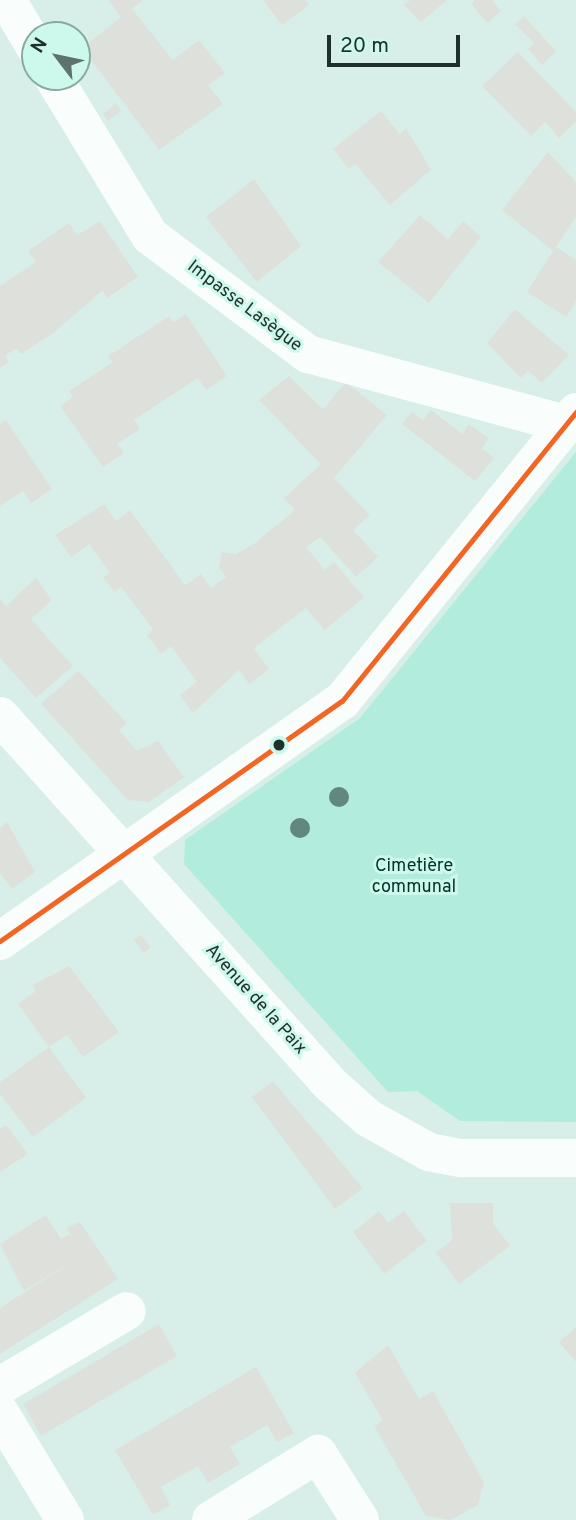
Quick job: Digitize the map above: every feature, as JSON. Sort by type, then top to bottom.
[{"type":"street","points":[[7,0],[21,24]]},
{"type":"street","name":"Impasse Lasègue","points":[[62,91],[150,236],[308,354],[571,418]]},
{"type":"street","points":[[0,941],[342,701],[571,418]]},
{"type":"street","name":"Avenue de la Paix","points":[[0,716],[328,1083],[368,1118],[429,1152],[461,1158],[576,1158]]},
{"type":"street","points":[[0,1386],[127,1311]]},
{"type":"street","points":[[0,1413],[65,1520]]},
{"type":"street","points":[[211,1520],[318,1454],[360,1520]]},
{"type":"green space","name":"Cimetière communal","points":[[576,452],[576,1122],[460,1121],[417,1091],[388,1092],[184,864],[185,840],[360,718]]},
{"type":"building","points":[[108,0],[143,0],[132,9],[173,60],[199,40],[225,73],[208,85],[223,104],[159,150],[91,60],[91,41],[121,17]]},
{"type":"building","points":[[263,0],[305,0],[309,5],[282,25]]},
{"type":"building","points":[[410,0],[447,0],[421,22],[404,5]]},
{"type":"building","points":[[475,0],[492,0],[501,11],[487,23],[471,4]]},
{"type":"building","points":[[524,16],[556,51],[542,65],[528,49],[534,43],[515,24]]},
{"type":"building","points":[[518,52],[576,112],[576,122],[559,138],[545,122],[531,136],[482,86]]},
{"type":"building","points":[[116,103],[121,111],[108,121],[103,114]]},
{"type":"building","points":[[381,111],[400,134],[406,128],[431,170],[390,205],[355,164],[349,169],[333,149]]},
{"type":"building","points":[[548,152],[576,182],[576,217],[556,247],[576,260],[576,301],[566,317],[527,292],[553,251],[502,210]]},
{"type":"building","points":[[254,179],[301,246],[257,282],[206,217]]},
{"type":"building","points":[[420,215],[448,239],[463,221],[481,237],[429,303],[378,262]]},
{"type":"building","points":[[100,221],[138,277],[107,298],[102,291],[52,334],[21,354],[16,348],[5,356],[9,362],[0,368],[0,286],[36,262],[28,251],[69,223],[77,235]]},
{"type":"building","points":[[515,309],[569,355],[542,383],[528,371],[521,378],[487,343]]},
{"type":"building","points":[[186,314],[227,376],[206,390],[198,378],[134,420],[140,429],[117,444],[124,453],[103,467],[60,406],[73,397],[69,391],[113,362],[108,356],[169,316],[174,322]]},
{"type":"building","points":[[289,376],[323,409],[346,382],[387,415],[334,478],[370,515],[353,530],[378,557],[356,577],[320,537],[306,547],[325,570],[334,562],[364,597],[325,630],[306,608],[254,648],[269,669],[249,684],[239,670],[193,713],[180,695],[197,682],[171,646],[161,654],[147,635],[153,630],[121,587],[114,592],[103,577],[110,573],[89,544],[71,557],[55,535],[104,504],[116,521],[130,510],[185,585],[201,574],[211,588],[226,577],[219,567],[222,552],[236,554],[254,544],[295,510],[284,498],[321,464],[259,400]]},
{"type":"building","points":[[431,410],[462,434],[469,424],[489,438],[482,448],[494,458],[475,481],[402,424],[412,412],[423,420]]},
{"type":"building","points":[[6,420],[52,489],[31,503],[23,491],[0,506],[0,424]]},
{"type":"building","points":[[36,578],[52,600],[31,619],[73,666],[36,698],[0,658],[0,599],[6,606]]},
{"type":"building","points":[[78,671],[127,723],[119,730],[137,751],[158,741],[184,777],[149,802],[128,800],[41,704]]},
{"type":"building","points":[[7,822],[35,872],[12,889],[0,873],[0,828]]},
{"type":"building","points":[[141,935],[151,947],[143,953],[134,940]]},
{"type":"building","points":[[69,966],[119,1032],[83,1057],[67,1035],[49,1047],[18,1004],[36,991],[32,985]]},
{"type":"building","points":[[49,1047],[86,1098],[33,1137],[0,1094],[0,1082]]},
{"type":"building","points":[[273,1081],[363,1188],[335,1209],[252,1097]]},
{"type":"building","points":[[6,1125],[28,1154],[0,1172],[0,1129]]},
{"type":"building","points":[[450,1203],[493,1203],[493,1223],[510,1246],[459,1284],[436,1253],[452,1240]]},
{"type":"building","points":[[379,1211],[388,1223],[404,1211],[427,1241],[384,1274],[353,1232]]},
{"type":"building","points":[[46,1215],[61,1239],[70,1234],[66,1228],[80,1222],[118,1279],[0,1354],[0,1308],[75,1260],[24,1291],[0,1244]]},
{"type":"building","points":[[159,1324],[177,1356],[41,1436],[23,1404]]},
{"type":"building","points":[[576,1327],[576,1362],[559,1342]]},
{"type":"building","points":[[388,1345],[419,1399],[433,1391],[484,1482],[478,1505],[450,1520],[426,1516],[374,1426],[383,1421],[355,1373]]},
{"type":"building","points":[[256,1367],[294,1433],[277,1442],[267,1425],[230,1447],[240,1464],[208,1483],[198,1466],[161,1487],[170,1505],[153,1515],[115,1450]]},
{"type":"transit line","points":[[0,941],[342,701],[576,412]]}]
